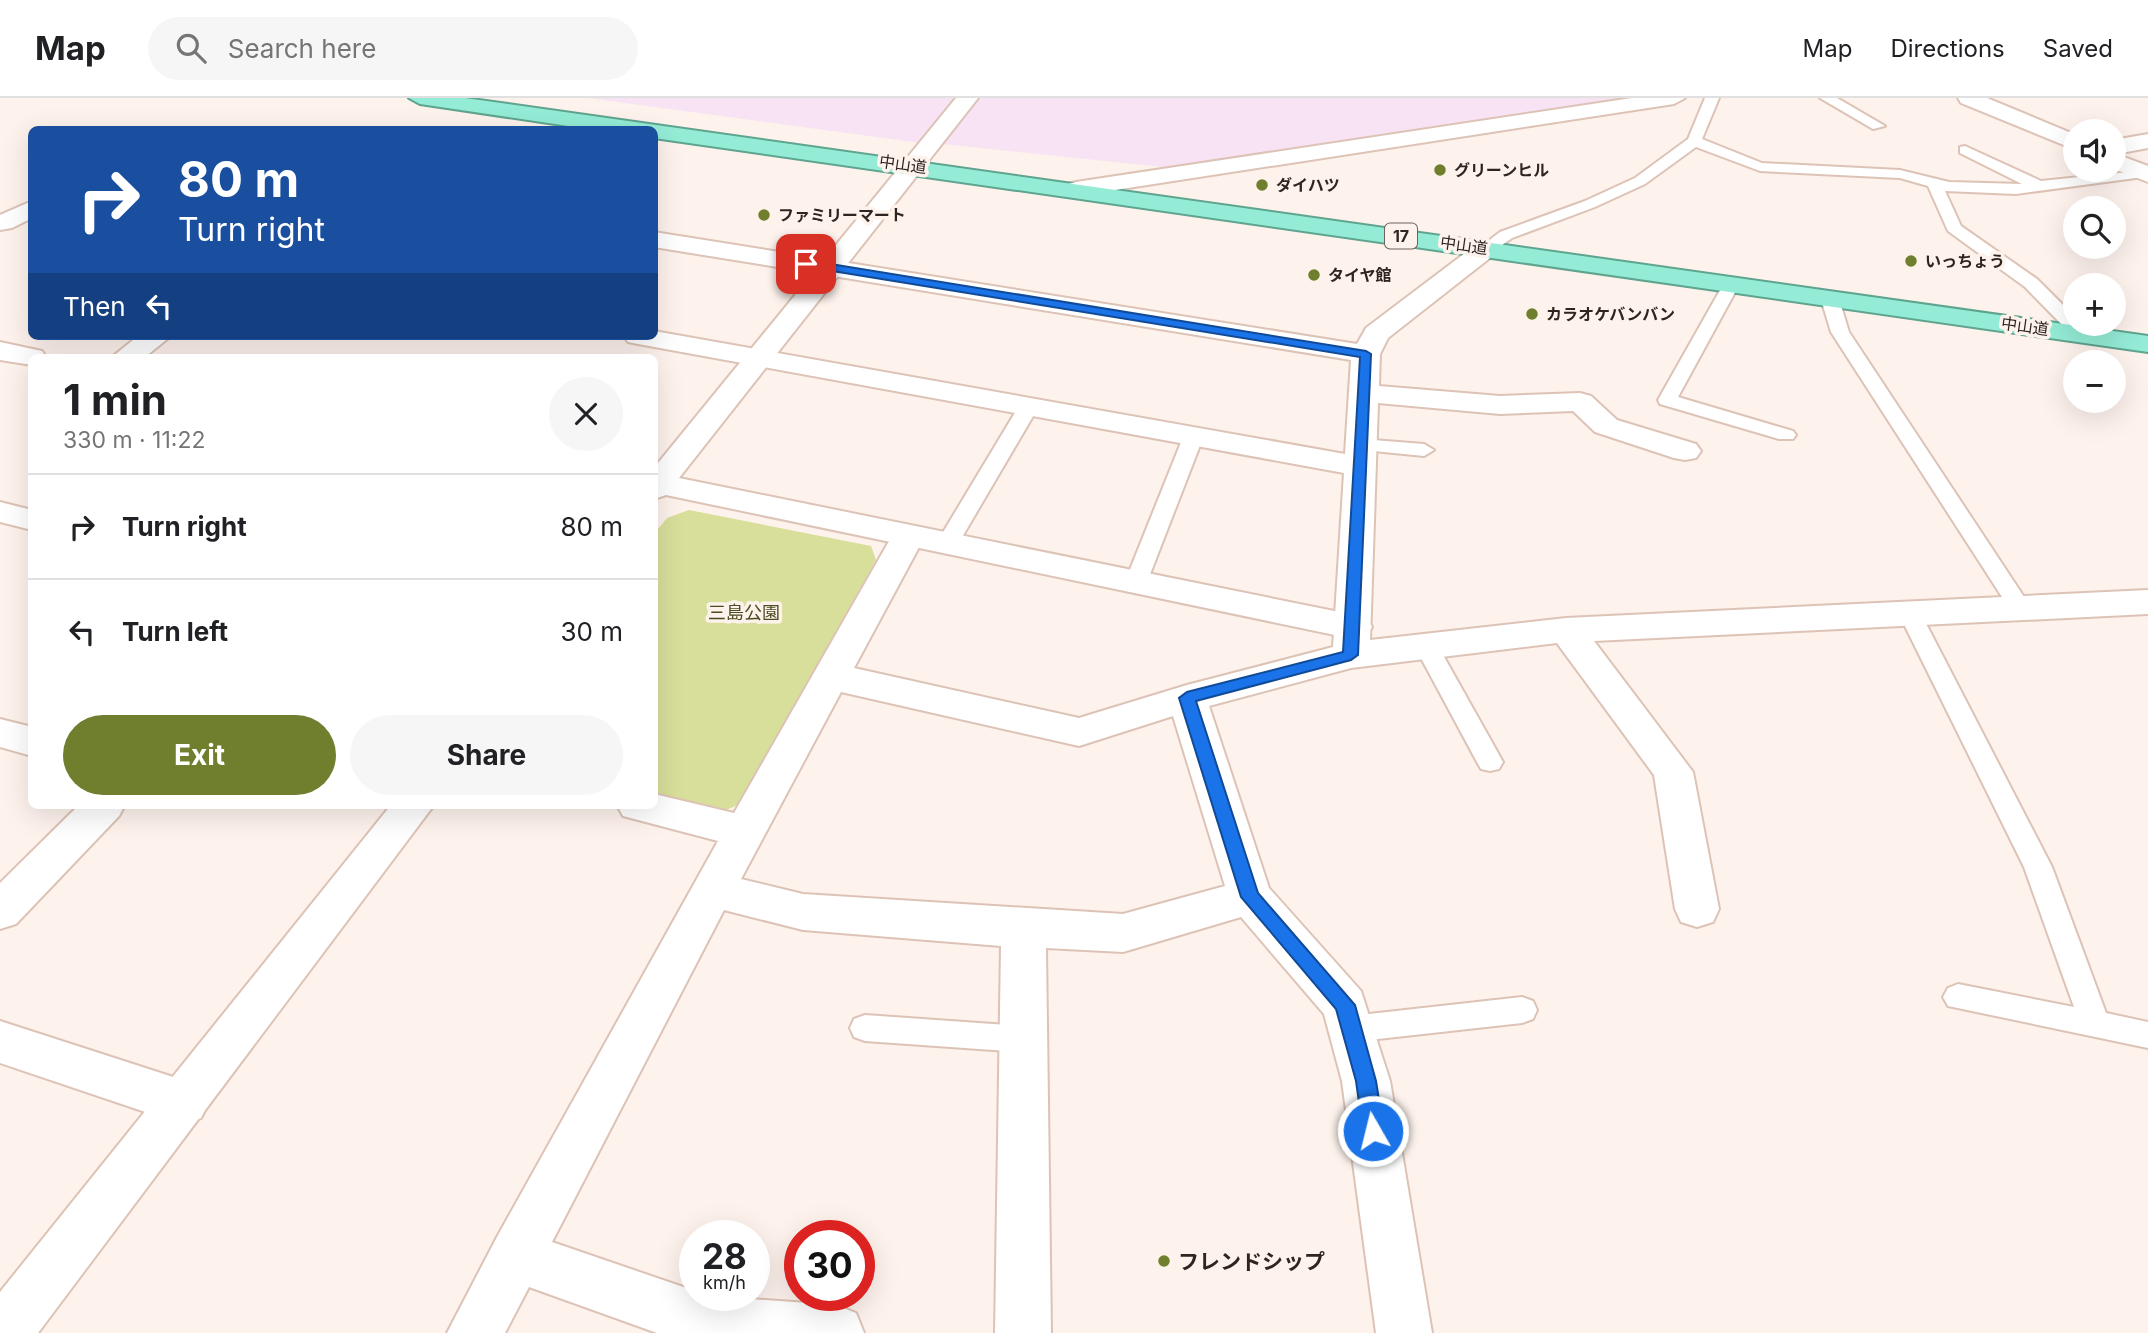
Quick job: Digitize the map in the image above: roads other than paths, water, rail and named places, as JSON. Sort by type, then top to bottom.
[{"type":"highway","points":[[420,98],[617,126]]},
{"type":"highway","name":"中山道","points":[[658,132],[2063,331]]},
{"type":"highway","name":"中山道","points":[[2094,336],[2148,344]]},
{"type":"street","points":[[658,483],[762,358],[967,98]]},
{"type":"street","points":[[1076,189],[1674,98]]},
{"type":"street","points":[[1969,98],[2063,138]]},
{"type":"street","points":[[2126,145],[2148,141]]},
{"type":"street","points":[[2126,165],[2146,174]]},
{"type":"street","points":[[1,223],[28,210]]},
{"type":"street","points":[[1,223],[28,227]]},
{"type":"street","points":[[658,240],[1366,354]]},
{"type":"street","points":[[1352,641],[1366,354],[1376,334],[1486,249]]},
{"type":"street","points":[[130,354],[151,340]]},
{"type":"street","points":[[658,340],[1194,435],[1360,455]]},
{"type":"street","points":[[0,351],[28,356]]},
{"type":"street","points":[[1363,393],[1500,405],[1580,402],[1605,426],[1685,451]]},
{"type":"street","points":[[658,485],[1136,582],[1352,641],[1426,645],[1566,630],[2148,602]]},
{"type":"street","points":[[0,512],[28,519]]},
{"type":"street","points":[[475,1333],[713,890],[833,677],[928,540]]},
{"type":"street","points":[[1566,630],[1673,772],[1697,909]]},
{"type":"street","points":[[833,677],[1079,732],[1352,641]]},
{"type":"street","points":[[1187,698],[1250,897],[1345,1005],[1366,1081],[1404,1333]]},
{"type":"street","points":[[0,733],[28,741]]},
{"type":"street","points":[[0,911],[101,809]]},
{"type":"street","points":[[3,1333],[411,809]]},
{"type":"street","points":[[654,809],[745,832]]},
{"type":"street","points":[[713,890],[803,912],[1024,929],[1123,933],[1250,897]]},
{"type":"street","points":[[1023,1333],[1024,929]]},
{"type":"street","points":[[0,1042],[184,1102]]},
{"type":"street","points":[[516,1256],[710,1324],[836,1333]]},
{"type":"lane","points":[[1486,249],[1506,234],[1590,204],[1640,181],[1693,141],[1712,98]]},
{"type":"lane","points":[[1827,98],[1878,126]]},
{"type":"lane","points":[[1693,141],[1760,167],[1900,174],[1962,188],[2040,187],[2146,174]]},
{"type":"lane","points":[[1964,150],[2040,187]]},
{"type":"lane","points":[[1935,184],[1954,228],[2031,283],[2063,316]]},
{"type":"lane","points":[[1731,285],[1667,400],[1786,435]]},
{"type":"lane","points":[[1830,299],[1840,332],[2021,609]]},
{"type":"lane","points":[[928,540],[1030,406]]},
{"type":"lane","points":[[1136,582],[1194,435]]},
{"type":"lane","points":[[1360,455],[1424,450]]},
{"type":"lane","points":[[1910,614],[2038,867],[2095,1024]]},
{"type":"lane","points":[[1426,645],[1490,762]]},
{"type":"lane","points":[[1958,997],[2148,1035]]},
{"type":"lane","points":[[1352,1029],[1521,1010]]},
{"type":"lane","points":[[865,1028],[1023,1039]]},
{"type":"place","name":"グリーンヒル","points":[[1440,170]]},
{"type":"place","name":"ダイハツ","points":[[1262,185]]},
{"type":"place","name":"ファミリーマート","points":[[764,215]]},
{"type":"place","name":"いっちょう","points":[[1911,261]]},
{"type":"place","name":"タイヤ館","points":[[1314,275]]},
{"type":"place","name":"カラオケバンバン","points":[[1532,314]]},
{"type":"place","name":"フレンドシップ","points":[[1164,1261]]},
{"type":"park label","name":"三島公園","points":[[744,612]]}]
